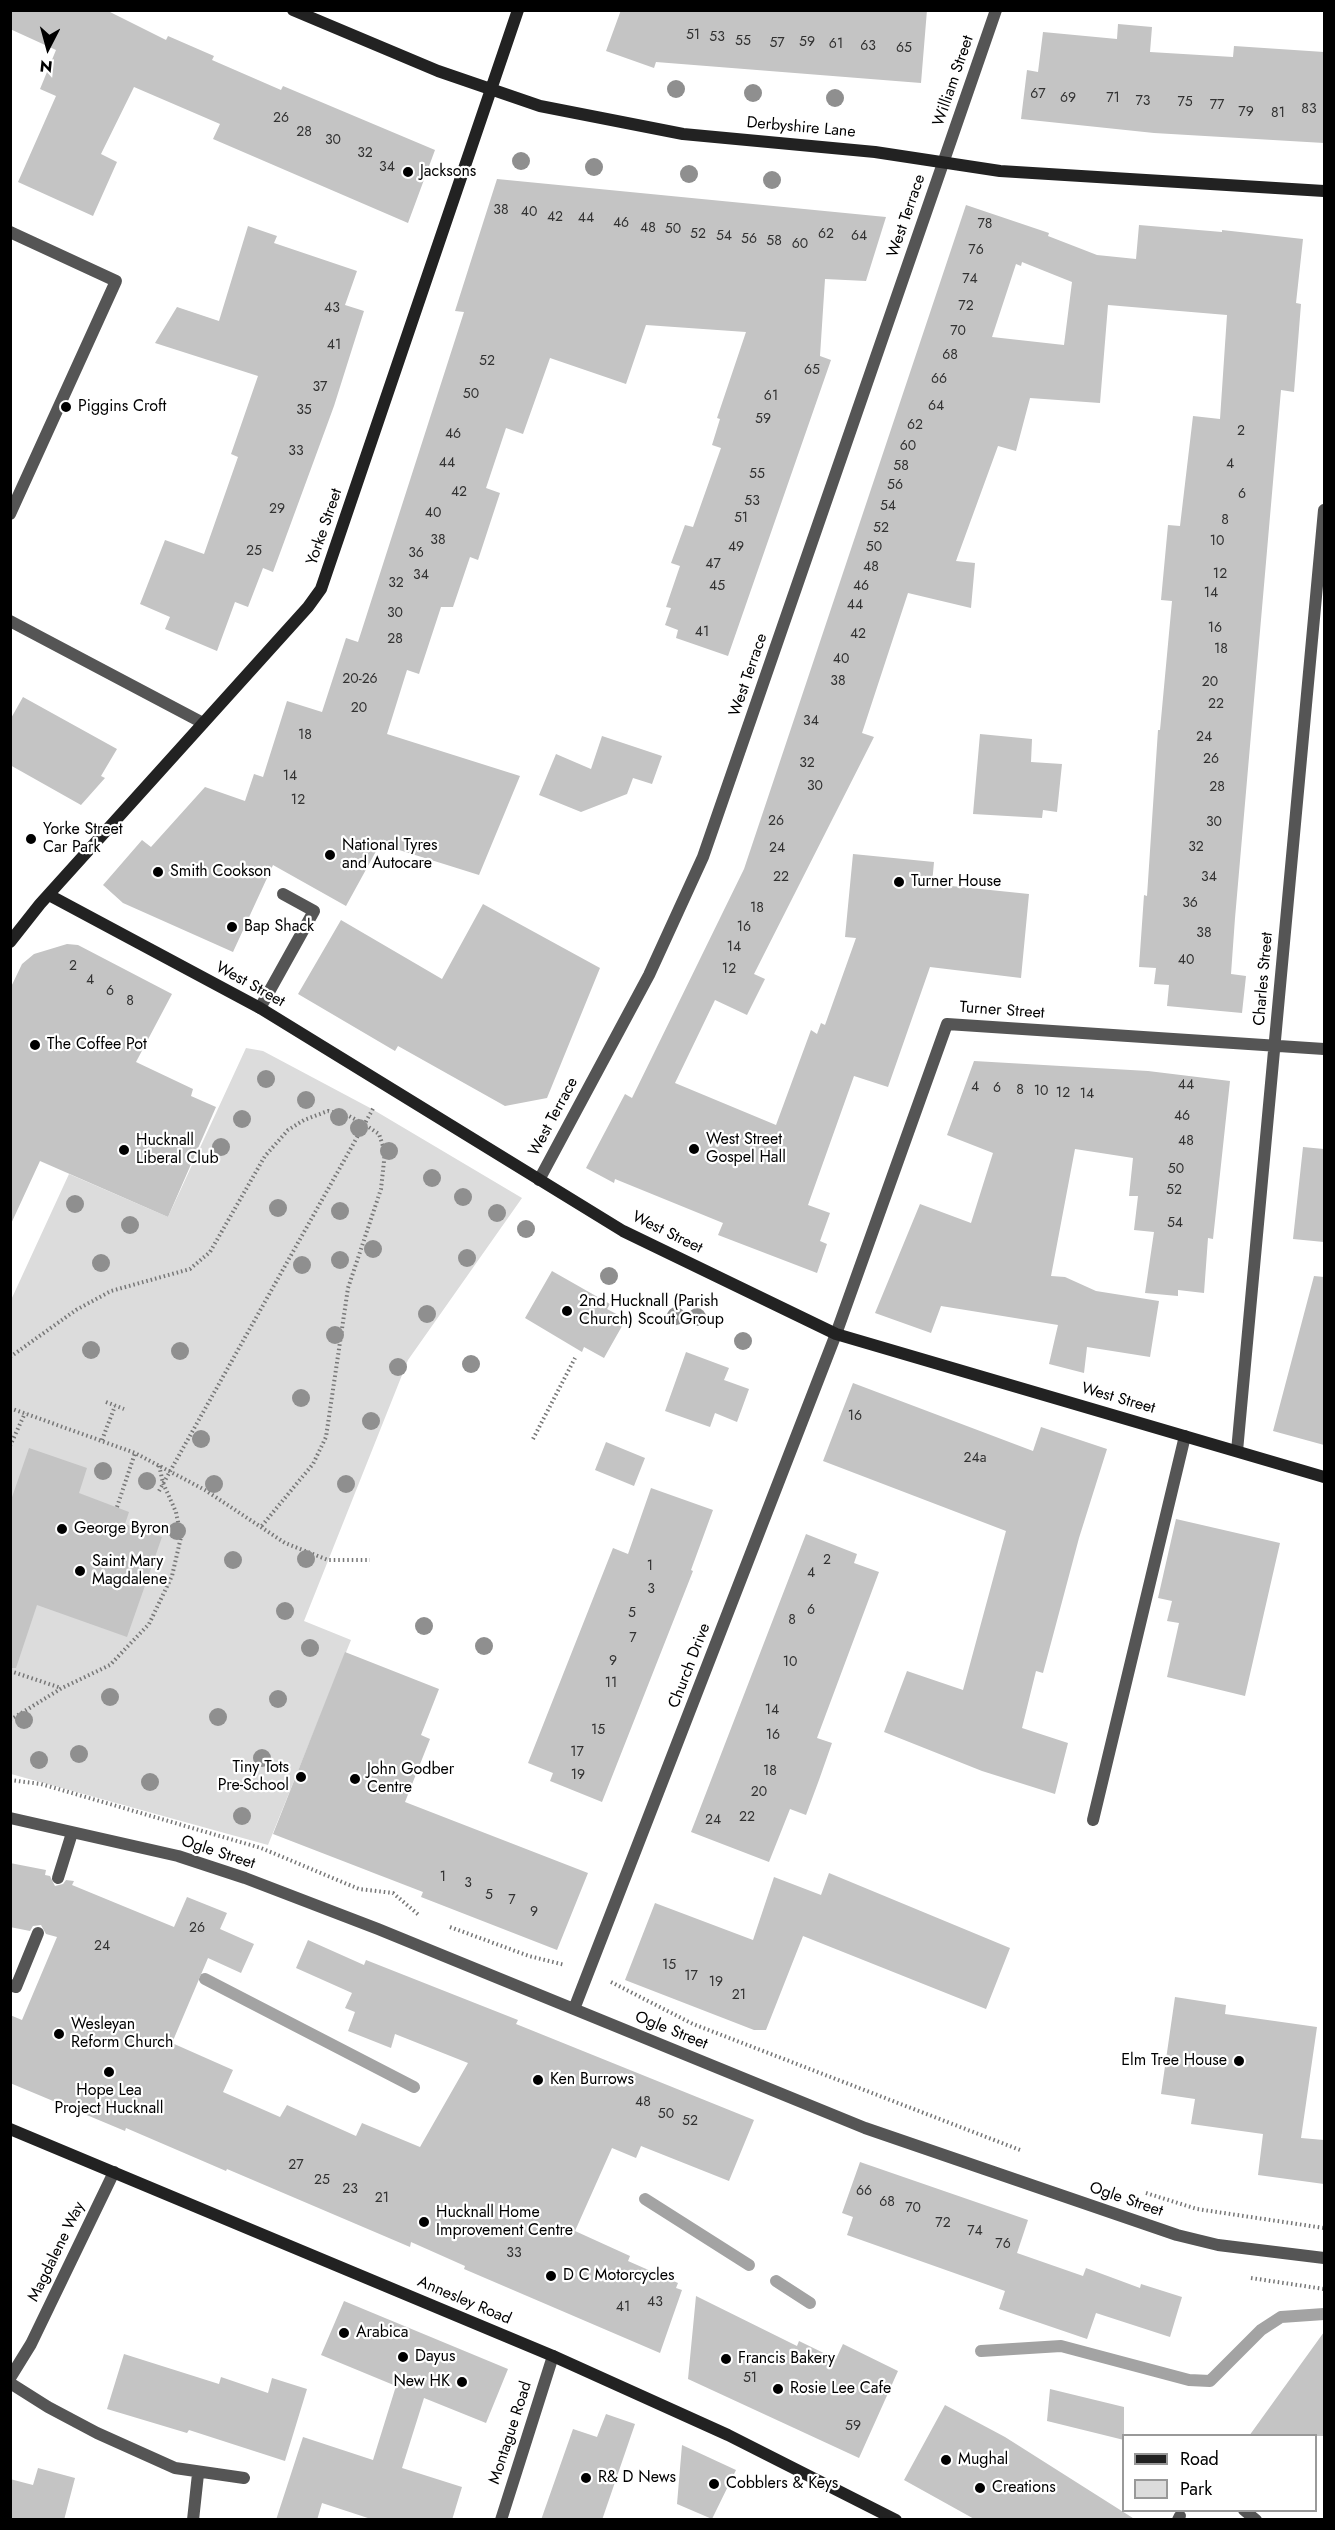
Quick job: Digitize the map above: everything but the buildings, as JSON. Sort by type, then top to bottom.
[{"type":"street","name":"Derbyshire Lane","points":[[293,10],[438,70],[540,106],[683,134],[875,152],[1000,171],[1324,191]]},
{"type":"street","name":"Yorke Street","points":[[10,942],[49,895],[321,589],[518,10]]},
{"type":"street","name":"William Street","points":[[944,162],[996,10]]},
{"type":"street","name":"West Terrace","points":[[539,1180],[649,975],[703,857],[944,162]]},
{"type":"street","points":[[10,232],[116,281],[10,514]]},
{"type":"street","name":"Charles Street","points":[[1237,1451],[1275,1046],[1319,622],[1324,510]]},
{"type":"street","points":[[10,621],[203,723]]},
{"type":"street","points":[[260,1008],[314,911],[283,894]]},
{"type":"street","name":"West Street","points":[[49,895],[260,1008],[623,1231],[836,1334],[1324,1477]]},
{"type":"street","name":"Turner Street","points":[[836,1334],[947,1024],[1275,1046]]},
{"type":"street","points":[[1275,1046],[1324,1049]]},
{"type":"street","name":"Church Drive","points":[[574,2009],[836,1334]]},
{"type":"street","points":[[1093,1820],[1185,1436]]},
{"type":"street","name":"Ogle Street","points":[[10,1818],[178,1856],[245,1878],[378,1929],[865,2128],[1177,2235],[1218,2245],[1324,2258]]},
{"type":"street","points":[[58,1878],[72,1833]]},
{"type":"street","points":[[10,1985],[16,1987],[38,1933]]},
{"type":"street","name":"Annesley Road","points":[[10,2129],[553,2356],[728,2435],[889,2518]]},
{"type":"street","name":"Magdalene Way","points":[[10,2378],[31,2344],[114,2172]]},
{"type":"street","name":"Montague Road","points":[[501,2520],[553,2356]]},
{"type":"street","points":[[10,2383],[48,2407],[107,2438],[175,2468],[198,2474],[244,2478]]},
{"type":"street","points":[[193,2520],[198,2474]]},
{"type":"path","points":[[159,1491],[372,1109]]},
{"type":"path","points":[[10,1357],[76,1310],[111,1291],[190,1269],[210,1252],[265,1156],[288,1130],[304,1120],[328,1111],[349,1116],[379,1134],[385,1152],[381,1189],[348,1288],[326,1437],[313,1464],[260,1527]]},
{"type":"path","points":[[533,1439],[575,1358]]},
{"type":"path","points":[[106,1402],[124,1409]]},
{"type":"path","points":[[102,1440],[115,1406]]},
{"type":"path","points":[[10,1408],[102,1440],[170,1470],[285,1543],[328,1560],[370,1560]]},
{"type":"path","points":[[10,1446],[24,1413]]},
{"type":"path","points":[[117,1507],[135,1453]]},
{"type":"path","points":[[10,1720],[62,1688],[110,1665],[149,1624],[168,1585],[181,1537],[176,1512],[158,1465]]},
{"type":"path","points":[[10,1671],[62,1688]]},
{"type":"path","points":[[10,1780],[41,1784],[261,1848],[359,1889],[393,1893],[419,1915],[430,1919]]},
{"type":"path","points":[[441,1924],[529,1956],[590,1971],[693,2024],[1029,2154]]},
{"type":"path","points":[[1137,2190],[1197,2209],[1324,2228]]},
{"type":"green space","points":[[246,1048],[263,1051],[372,1109],[522,1198],[408,1360],[304,1621],[351,1640],[268,1845],[11,1774],[11,1300],[69,1174],[168,1217]]},
{"type":"waterway","points":[[205,1979],[414,2087]]},
{"type":"waterway","points":[[645,2199],[749,2265]]},
{"type":"waterway","points":[[776,2281],[810,2303]]},
{"type":"waterway","points":[[981,2351],[1061,2346],[1189,2380],[1210,2381],[1261,2330],[1281,2317],[1324,2314]]},
{"type":"place","name":"Jacksons","points":[[408,172]]},
{"type":"place","name":"Piggins Croft","points":[[66,407]]},
{"type":"place","name":"Yorke Street Car Park","points":[[31,839]]},
{"type":"place","name":"National Tyres and Autocare","points":[[330,855]]},
{"type":"place","name":"Smith Cookson","points":[[158,872]]},
{"type":"place","name":"Turner House","points":[[899,882]]},
{"type":"place","name":"Bap Shack","points":[[232,927]]},
{"type":"place","name":"The Coffee Pot","points":[[35,1045]]},
{"type":"place","name":"West Street Gospel Hall","points":[[694,1149]]},
{"type":"place","name":"Hucknall Liberal Club","points":[[124,1150]]},
{"type":"place","name":"2nd Hucknall (Parish Church) Scout Group","points":[[567,1311]]},
{"type":"place","name":"George Byron","points":[[62,1529]]},
{"type":"place","name":"Saint Mary Magdalene","points":[[80,1571]]},
{"type":"place","name":"Tiny Tots Pre-School","points":[[301,1777]]},
{"type":"place","name":"John Godber Centre","points":[[355,1779]]},
{"type":"place","name":"Wesleyan Reform Church","points":[[59,2034]]},
{"type":"place","name":"Elm Tree House","points":[[1239,2061]]},
{"type":"place","name":"Hope Lea Project Hucknall","points":[[109,2072]]},
{"type":"place","name":"Ken Burrows","points":[[538,2080]]},
{"type":"place","name":"Hucknall Home Improvement Centre","points":[[424,2222]]},
{"type":"place","name":"D C Motorcycles","points":[[551,2276]]},
{"type":"place","name":"Arabica","points":[[344,2333]]},
{"type":"place","name":"Dayus","points":[[403,2357]]},
{"type":"place","name":"Francis Bakery","points":[[726,2359]]},
{"type":"place","name":"New HK","points":[[462,2382]]},
{"type":"place","name":"Rosie Lee Cafe","points":[[778,2389]]},
{"type":"place","name":"Mughal","points":[[946,2460]]},
{"type":"place","name":"R& D News","points":[[586,2478]]},
{"type":"place","name":"Cobblers & Keys","points":[[714,2484]]},
{"type":"place","name":"Creations","points":[[980,2488]]}]
